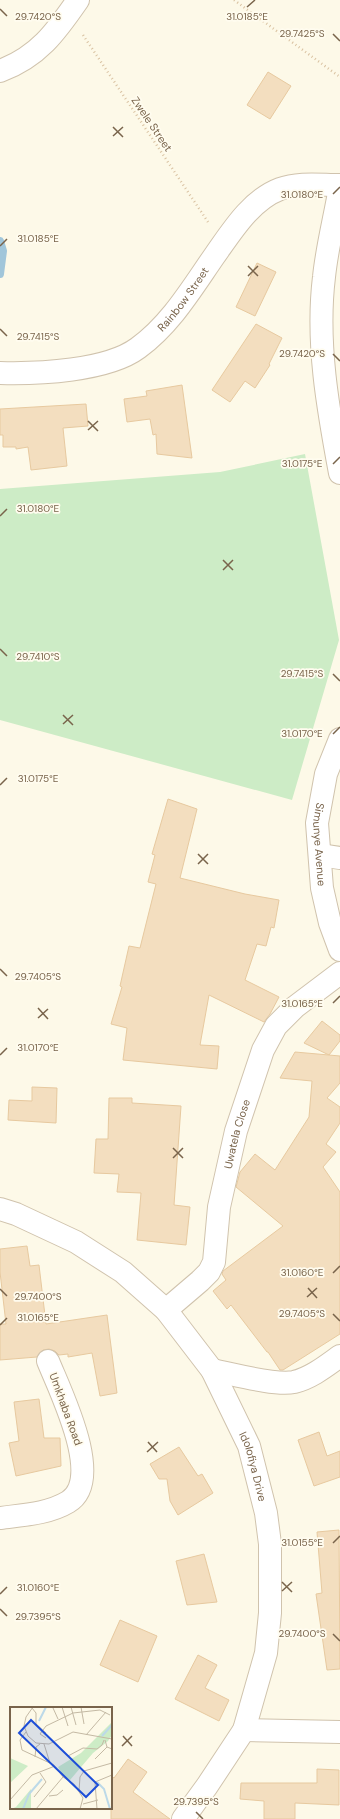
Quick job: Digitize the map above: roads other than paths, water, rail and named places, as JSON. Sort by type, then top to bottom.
[{"type":"street","points":[[0,72],[33,54],[58,28],[73,7]]},
{"type":"street","name":"Rainbow Street","points":[[0,373],[30,374],[71,370],[110,361],[137,349],[161,328],[184,300],[241,220],[259,202],[280,189],[302,184],[340,186]]},
{"type":"street","points":[[340,186],[324,277],[321,339],[330,417],[340,473]]},
{"type":"street","name":"Simunye Avenue","points":[[340,740],[326,774],[317,823],[330,857],[322,888],[330,923],[340,950]]},
{"type":"street","name":"Uwatela Close","points":[[166,1310],[209,1272],[214,1262],[219,1207],[233,1146],[253,1073],[262,1050],[276,1026],[295,1007],[340,973]]},
{"type":"street","name":"Idolofiya Drive","points":[[0,1209],[16,1214],[76,1242],[123,1272],[166,1310],[212,1370],[249,1446],[263,1499],[270,1544],[271,1591],[266,1653],[244,1730],[183,1819]]},
{"type":"street","points":[[212,1370],[282,1383],[295,1382],[321,1370],[340,1356]]},
{"type":"street","name":"Umkhaba Road","points":[[0,1518],[38,1512],[58,1507],[69,1502],[79,1491],[83,1479],[81,1452],[72,1422],[48,1361]]},
{"type":"street","points":[[244,1730],[340,1732]]},
{"type":"waterway","points":[[0,241],[3,251],[0,274]]}]
